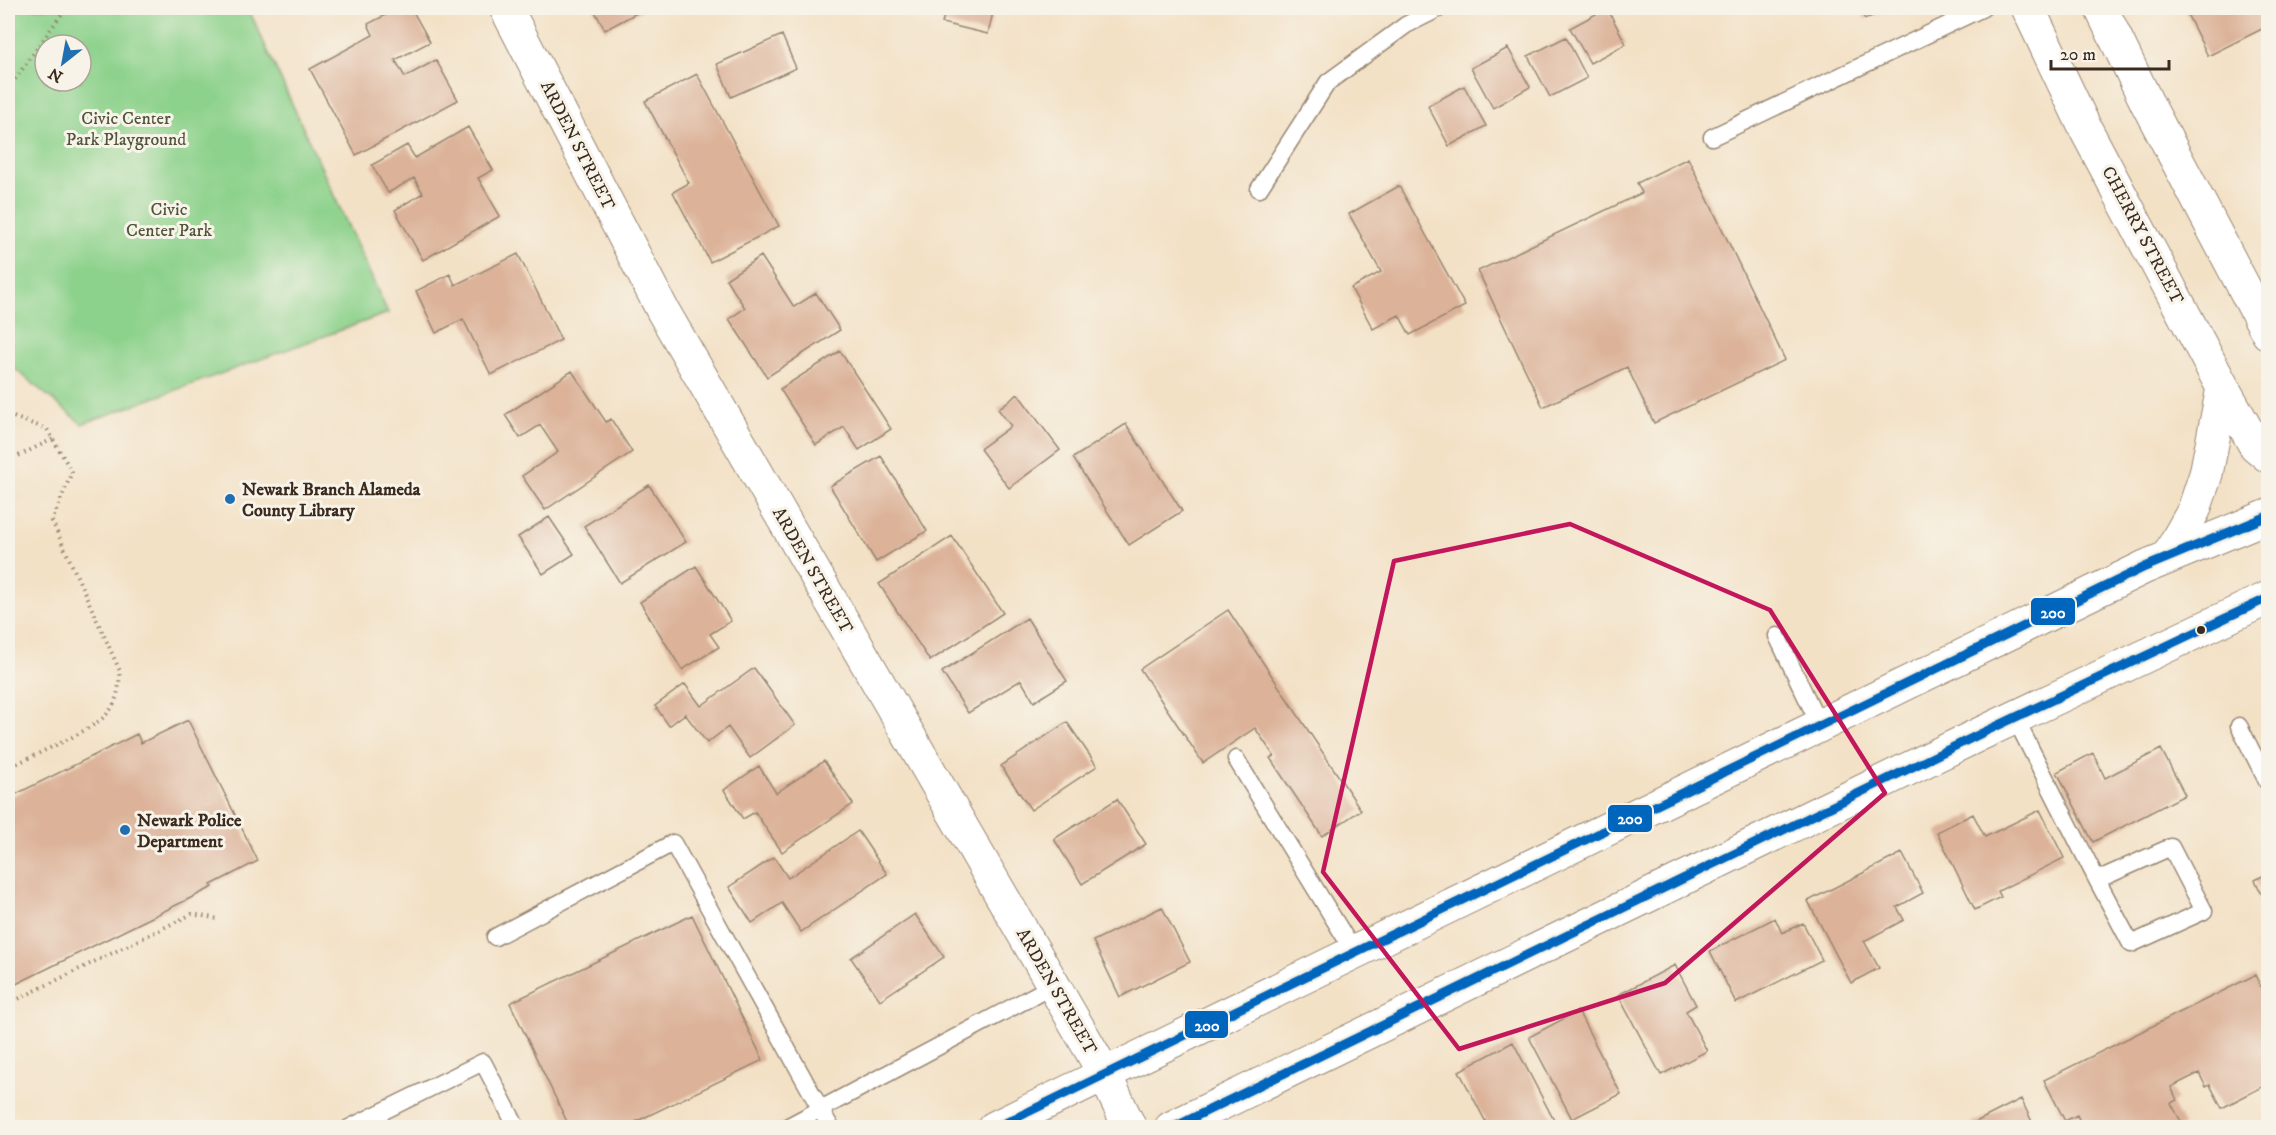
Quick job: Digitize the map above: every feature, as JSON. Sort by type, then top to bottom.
[{"type":"main road","name":"ARDEN STREET","points":[[506,8],[663,311],[1054,985],[1104,1073],[1130,1128]]},
{"type":"main road","name":"CHERRY STREET","points":[[2028,8],[2085,128],[2223,388],[2255,445],[2268,456]]},
{"type":"main road","points":[[2101,8],[2147,103],[2268,333]]},
{"type":"main road","points":[[2167,558],[2194,510],[2203,483],[2223,388]]},
{"type":"main road","points":[[994,1128],[2167,558],[2268,516]]},
{"type":"main road","points":[[1171,1128],[2015,718],[2268,598]]},
{"type":"lane","points":[[1259,189],[1328,82],[1406,25],[1440,8]]},
{"type":"lane","points":[[1712,137],[1983,8]]},
{"type":"lane","points":[[1777,636],[1820,726]]},
{"type":"lane","points":[[2015,718],[2097,880],[2132,944],[2204,911],[2171,847],[2097,880]]},
{"type":"lane","points":[[2240,726],[2268,783]]},
{"type":"lane","points":[[1236,759],[1354,952]]},
{"type":"lane","points":[[495,937],[673,843],[831,1128]]},
{"type":"lane","points":[[785,1128],[1054,985]]},
{"type":"lane","points":[[349,1128],[483,1062],[517,1128]]},
{"type":"path","points":[[8,89],[66,8]]},
{"type":"path","points":[[8,415],[47,429],[72,472],[52,521],[120,671],[118,694],[108,714],[91,727],[8,768]]},
{"type":"path","points":[[8,461],[53,439]]},
{"type":"path","points":[[8,1004],[192,914],[219,920]]},
{"type":"highlighted area","points":[[1570,524],[1770,610],[1885,793],[1665,983],[1459,1049],[1323,872],[1394,561]]},
{"type":"green space","name":"Civic Center Park","points":[[8,8],[248,8],[388,313],[82,424],[8,363]]},
{"type":"building","points":[[399,8],[411,8],[430,42],[395,60],[405,77],[436,60],[458,100],[356,155],[310,69],[373,35],[368,24]]},
{"type":"building","points":[[593,8],[646,8],[605,30]]},
{"type":"building","points":[[946,8],[994,8],[988,34],[942,23]]},
{"type":"building","points":[[1607,8],[1626,44],[1590,63],[1570,28]]},
{"type":"building","points":[[1859,8],[1891,8],[1865,19]]},
{"type":"building","points":[[2184,8],[2268,8],[2268,26],[2208,56]]},
{"type":"building","points":[[782,35],[796,68],[731,97],[717,64]]},
{"type":"building","points":[[1566,37],[1587,78],[1550,97],[1528,56]]},
{"type":"building","points":[[1508,48],[1530,87],[1493,108],[1471,68]]},
{"type":"building","points":[[697,74],[779,226],[710,262],[673,192],[689,183],[645,101]]},
{"type":"building","points":[[1464,86],[1486,126],[1449,146],[1428,106]]},
{"type":"building","points":[[468,127],[493,170],[478,178],[500,216],[423,260],[395,210],[423,193],[414,178],[388,193],[372,165],[407,145],[415,158]]},
{"type":"building","points":[[1688,158],[1785,360],[1654,423],[1627,367],[1543,407],[1478,271],[1642,193],[1637,183]]},
{"type":"building","points":[[1399,186],[1465,306],[1410,335],[1399,315],[1373,329],[1351,288],[1381,272],[1349,214]]},
{"type":"building","points":[[518,254],[561,340],[491,375],[463,319],[436,333],[416,291],[450,274],[455,285]]},
{"type":"building","points":[[761,256],[794,307],[816,293],[840,330],[767,377],[729,319],[745,308],[726,279]]},
{"type":"building","points":[[840,351],[891,429],[859,450],[844,427],[816,445],[780,389]]},
{"type":"building","points":[[572,371],[606,422],[611,419],[632,452],[545,510],[522,476],[558,452],[540,425],[520,438],[505,415]]},
{"type":"building","points":[[1018,394],[1060,450],[1009,488],[980,449],[1011,426],[998,409]]},
{"type":"building","points":[[1126,424],[1182,511],[1129,545],[1073,458]]},
{"type":"building","points":[[881,456],[927,531],[876,562],[830,486]]},
{"type":"building","points":[[649,485],[686,542],[620,583],[584,526]]},
{"type":"building","points":[[549,517],[574,554],[543,574],[518,537]]},
{"type":"building","points":[[952,536],[1003,613],[930,661],[879,584]]},
{"type":"building","points":[[696,566],[731,621],[710,634],[719,647],[682,670],[640,602]]},
{"type":"building","points":[[1228,610],[1361,810],[1322,836],[1270,758],[1274,756],[1255,728],[1203,763],[1140,669]]},
{"type":"building","points":[[1027,618],[1067,681],[1034,702],[1021,680],[968,713],[942,672]]},
{"type":"building","points":[[754,668],[795,725],[750,758],[728,727],[707,743],[685,714],[669,726],[655,706],[685,684],[701,706]]},
{"type":"building","name":"Newark Police Department","points":[[188,720],[258,861],[211,885],[213,887],[8,988],[8,798],[137,734],[141,743]]},
{"type":"building","points":[[1067,722],[1097,766],[1031,810],[1001,766]]},
{"type":"building","points":[[2161,749],[2185,795],[2093,842],[2057,772],[2093,753],[2105,778]]},
{"type":"building","points":[[824,761],[853,804],[782,852],[755,812],[743,819],[724,790],[759,766],[776,793]]},
{"type":"building","points":[[1117,799],[1146,844],[1082,884],[1054,839]]},
{"type":"building","points":[[2040,810],[2064,858],[1998,891],[2001,897],[1975,910],[1937,832],[1973,814],[1985,837]]},
{"type":"building","points":[[858,831],[887,874],[801,932],[782,903],[752,923],[729,887],[774,857],[788,878]]},
{"type":"building","points":[[1902,853],[1923,893],[1897,907],[1904,920],[1864,941],[1879,968],[1851,983],[1808,901]]},
{"type":"building","points":[[2268,873],[2268,907],[2255,880]]},
{"type":"building","points":[[1162,907],[1190,962],[1120,997],[1093,941]]},
{"type":"building","points":[[915,914],[944,957],[880,1000],[851,958]]},
{"type":"building","points":[[692,915],[763,1060],[623,1128],[570,1128],[510,1003]]},
{"type":"building","points":[[1775,918],[1782,933],[1803,923],[1822,960],[1736,1003],[1710,951]]},
{"type":"building","points":[[1675,965],[1696,1005],[1686,1011],[1707,1051],[1661,1075],[1618,995]]},
{"type":"building","points":[[2255,975],[2268,1001],[2268,1084],[2222,1108],[2210,1085],[2206,1087],[2199,1073],[2171,1087],[2177,1100],[2171,1103],[2183,1125],[2178,1128],[2083,1128],[2077,1115],[2065,1121],[2044,1080]]},
{"type":"building","points":[[1578,1011],[1621,1094],[1572,1119],[1529,1037]]},
{"type":"building","points":[[1513,1042],[1558,1128],[1489,1128],[1459,1071]]},
{"type":"building","points":[[2021,1099],[2035,1128],[1964,1128]]},
{"type":"building","points":[[2268,1121],[2268,1128],[2255,1128]]},
{"type":"transit line","name":"200","points":[[995,1128],[2145,567],[2268,516]]},
{"type":"transit line","name":"200","points":[[1172,1128],[1980,734],[2268,598]]},
{"type":"place","name":"Newark Branch Alameda County Library","points":[[230,499]]},
{"type":"place","name":"Newark Police Department","points":[[125,830]]},
{"type":"park label","name":"Civic Center Park Playground","points":[[126,128]]}]
